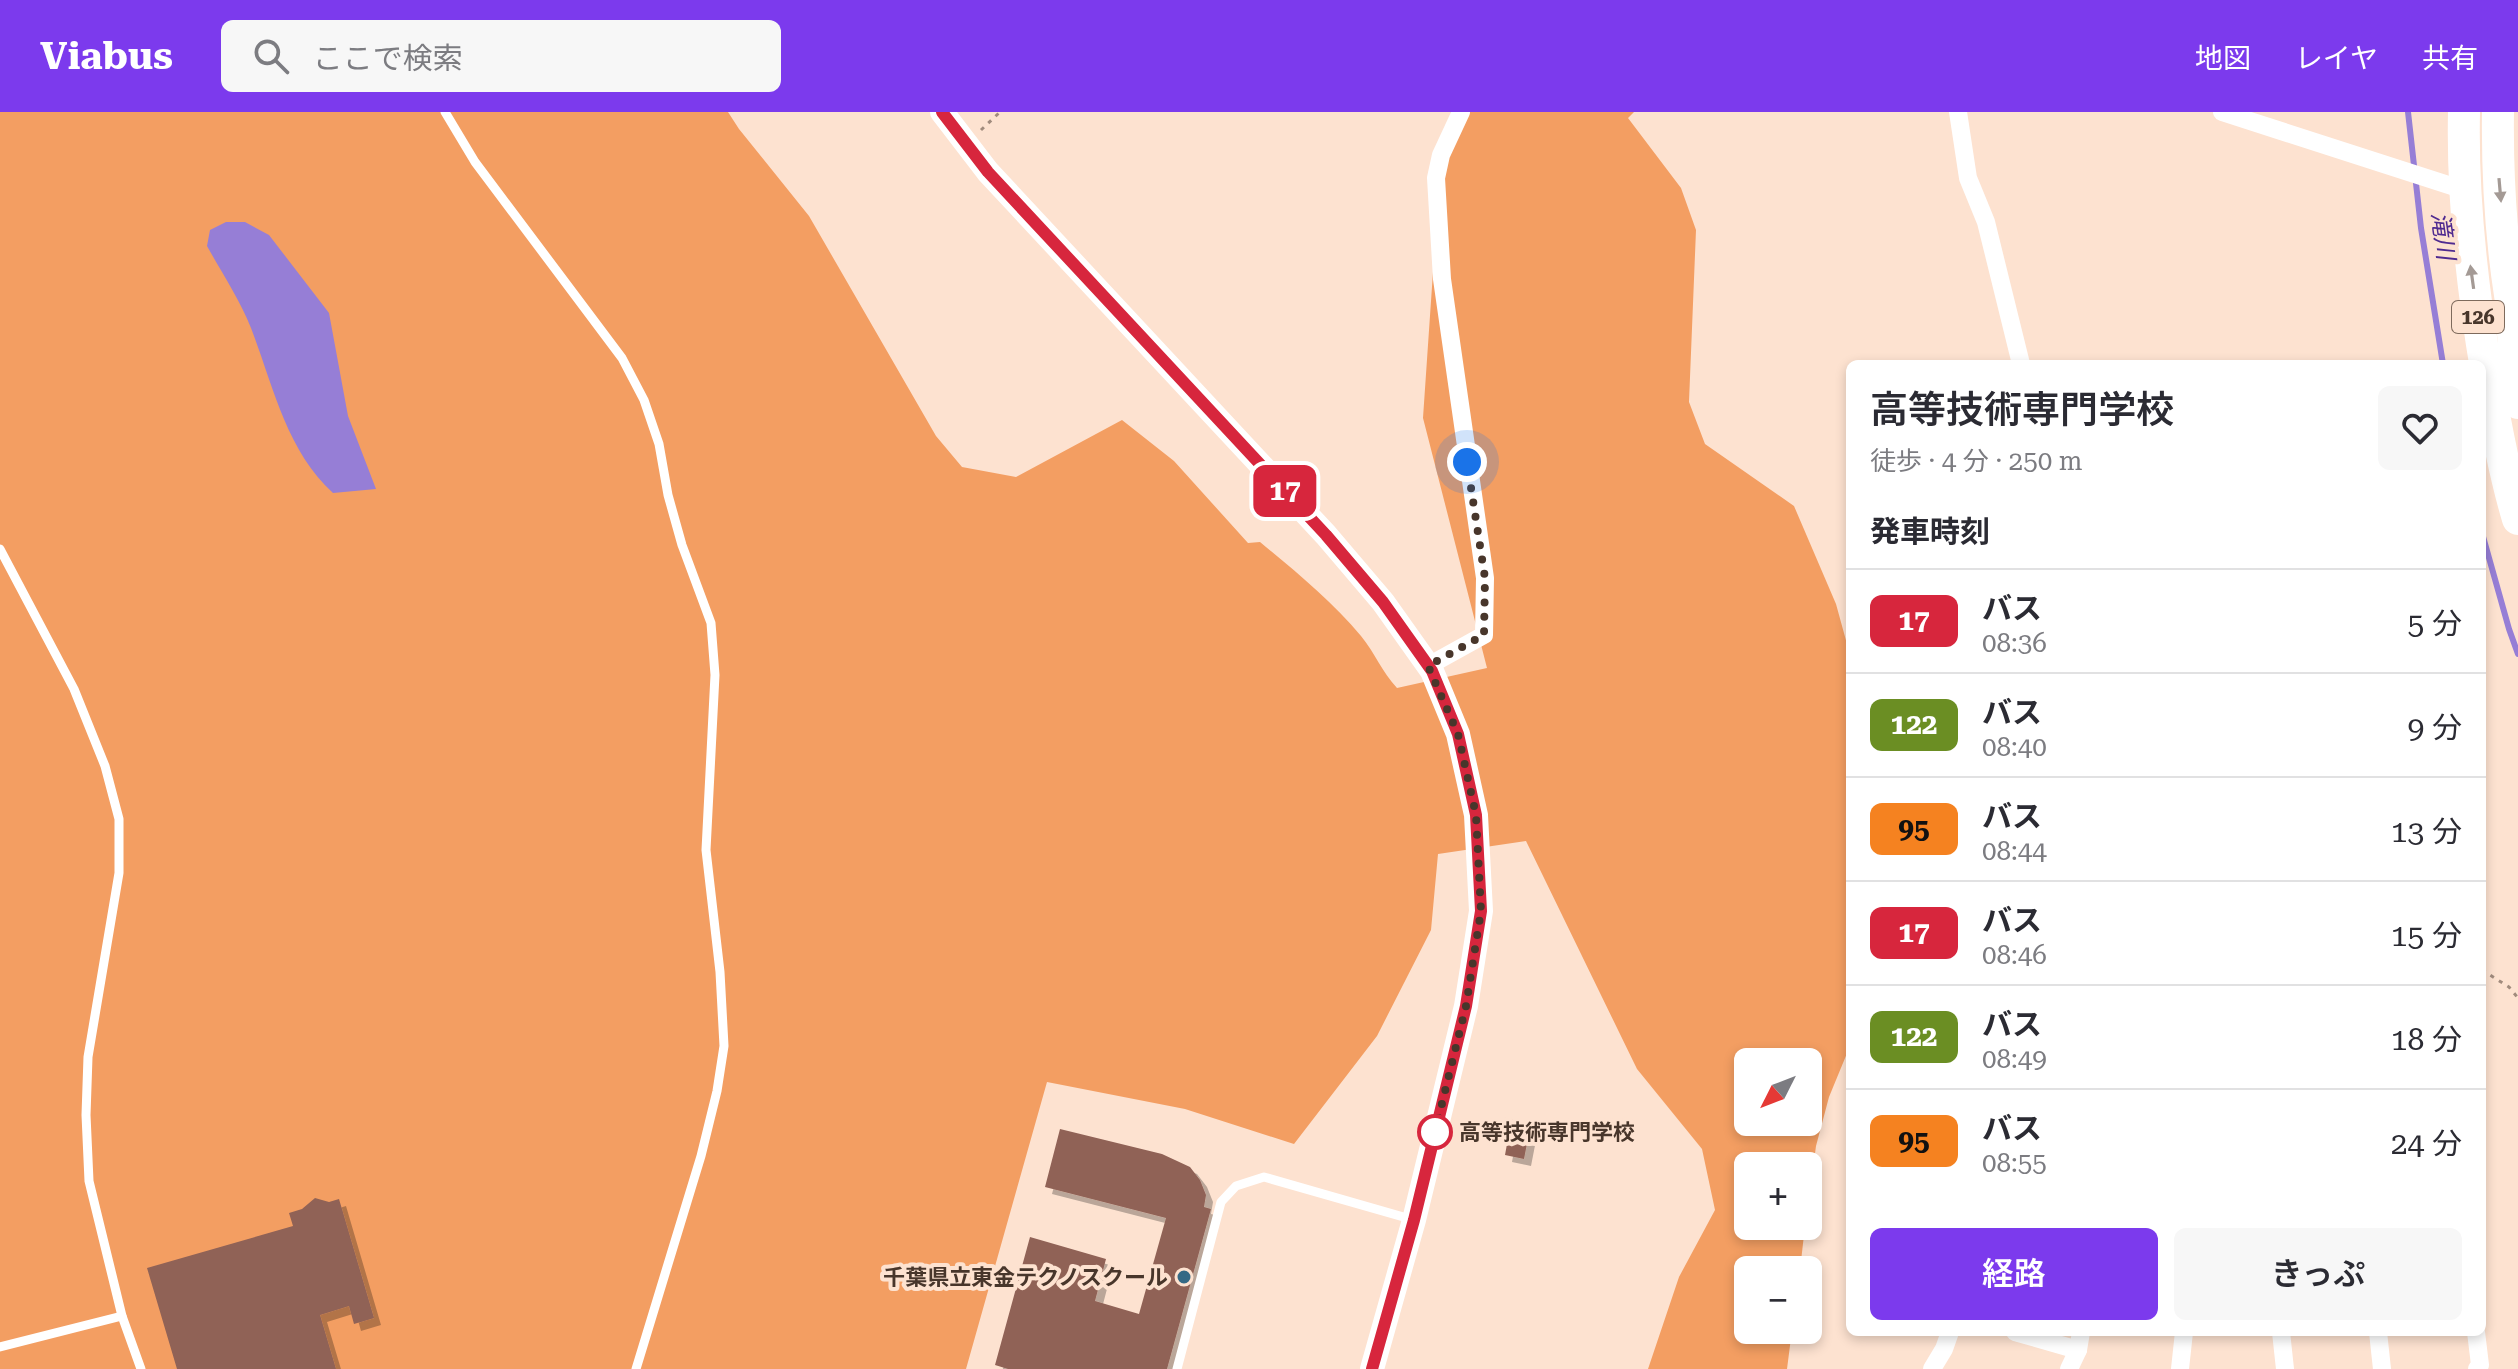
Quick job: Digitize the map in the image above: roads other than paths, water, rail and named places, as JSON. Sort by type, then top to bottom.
[{"type":"highway","name":"126","points":[[2464,112],[2464,190],[2471,271],[2518,519]]},
{"type":"highway","name":"126","points":[[2498,112],[2497,151],[2511,304],[2518,340]]},
{"type":"highway","points":[[2511,304],[2518,403]]},
{"type":"main road","points":[[942,112],[988,172],[1326,535],[1383,602],[1428,666],[1458,734],[1476,815],[1481,911],[1466,1006],[1414,1220],[1372,1369]]},
{"type":"street","points":[[1428,666],[1484,635],[1485,578],[1442,279],[1436,178],[1441,155],[1461,112]]},
{"type":"street","points":[[1958,112],[1968,178],[1986,222],[2020,360]]},
{"type":"street","points":[[2222,112],[2464,190]]},
{"type":"street","points":[[1932,1369],[1949,1336]]},
{"type":"street","points":[[2044,1336],[2080,1341],[2069,1369]]},
{"type":"street","points":[[2180,1369],[2184,1336]]},
{"type":"street","points":[[2281,1336],[2285,1369]]},
{"type":"street","points":[[2378,1336],[2382,1369]]},
{"type":"street","points":[[2476,1336],[2480,1365],[2477,1369]]},
{"type":"lane","points":[[445,112],[475,162],[622,358],[644,400],[659,444],[668,495],[682,545],[711,623],[715,675],[706,850],[720,972],[724,1046],[701,1156],[636,1369]]},
{"type":"lane","points":[[0,549],[74,689],[105,766],[119,819],[119,873],[88,1057],[86,1115],[89,1181],[122,1316],[141,1369]]},
{"type":"lane","points":[[1177,1369],[1221,1202],[1236,1186],[1264,1177],[1414,1220]]},
{"type":"lane","points":[[0,1347],[122,1316]]},
{"type":"waterway","name":"滝川","points":[[2408,112],[2421,228],[2442,360]]},
{"type":"waterway","name":"滝川","points":[[2486,547],[2518,654]]},
{"type":"place","name":"高等技術専門学校","points":[[1435,1132]]},
{"type":"place","name":"千葉県立東金テクノスクール","points":[[1184,1277]]}]
